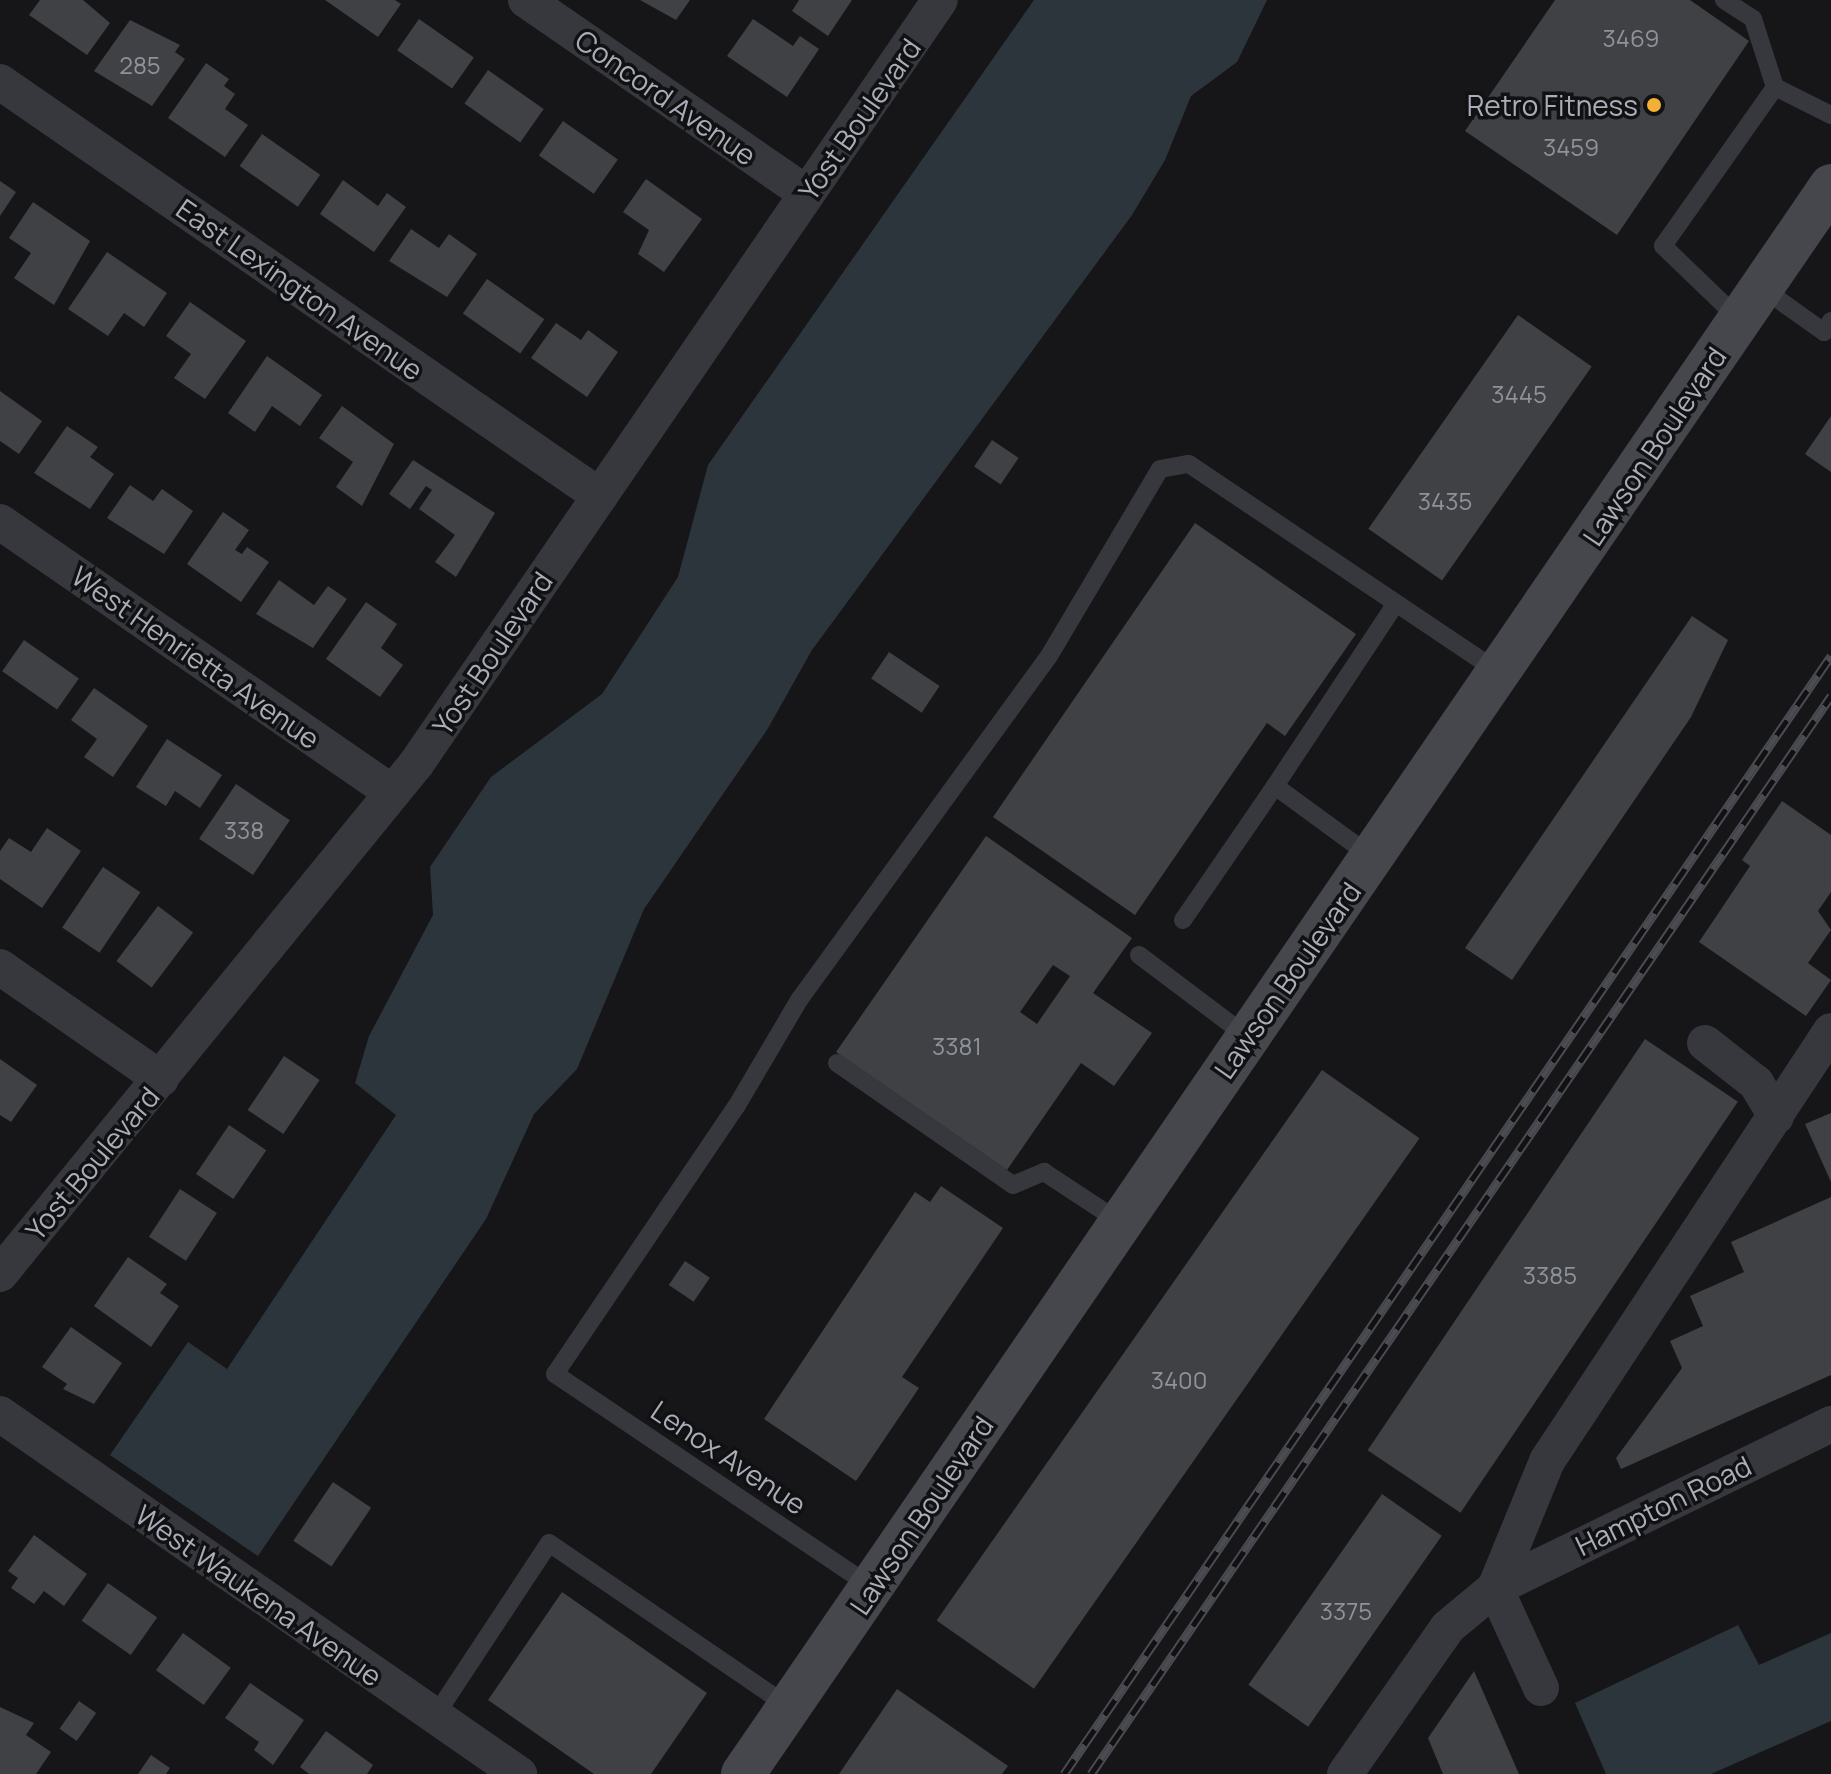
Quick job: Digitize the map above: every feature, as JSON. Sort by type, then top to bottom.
[{"type":"main road","name":"Lawson Boulevard","points":[[743,1774],[1831,186]]},
{"type":"street","name":"Concord Avenue","points":[[526,0],[807,194]]},
{"type":"street","name":"Yost Boulevard","points":[[0,1274],[392,792],[600,496],[940,0]]},
{"type":"street","name":"East Lexington Avenue","points":[[0,82],[600,496]]},
{"type":"street","name":"West Henrietta Avenue","points":[[0,522],[392,792]]},
{"type":"street","points":[[0,967],[161,1079]]},
{"type":"street","points":[[1345,1774],[1448,1627],[1495,1588],[1547,1461],[1831,1031]]},
{"type":"street","points":[[1705,1043],[1756,1083],[1776,1116]]},
{"type":"street","name":"West Waukena Avenue","points":[[0,1414],[519,1774]]},
{"type":"street","name":"Hampton Road","points":[[1495,1588],[1831,1424]]},
{"type":"street","points":[[1495,1588],[1541,1688]]},
{"type":"lane","points":[[1724,0],[1753,19],[1775,87],[1831,115]]},
{"type":"lane","points":[[1775,87],[1663,246],[1751,304],[1824,332],[1831,321]]},
{"type":"lane","name":"Lenox Avenue","points":[[872,1587],[555,1374],[728,1121],[799,1000],[1049,656],[1160,469],[1189,464],[1396,603]]},
{"type":"lane","points":[[1183,920],[1396,603],[1499,672]]},
{"type":"lane","points":[[1275,786],[1372,857]]},
{"type":"lane","points":[[1139,955],[1248,1037]]},
{"type":"lane","points":[[837,1063],[1013,1185],[1044,1172],[1120,1222]]},
{"type":"lane","points":[[435,1716],[549,1543],[789,1707]]},
{"type":"shaded area","points":[[1034,0],[1267,0],[1237,62],[1191,96],[1165,160],[1132,215],[812,650],[767,730],[644,909],[577,1069],[534,1114],[486,1219],[258,1556],[110,1455],[188,1342],[227,1369],[396,1115],[355,1083],[369,1036],[433,915],[430,867],[491,777],[602,694],[678,577],[708,465]]},
{"type":"shaded area","points":[[1738,1625],[1759,1665],[1831,1633],[1831,1721],[1711,1774],[1606,1774],[1575,1703]]},
{"type":"building","points":[[40,0],[83,0],[110,23],[87,55],[29,15]]},
{"type":"building","points":[[325,0],[395,0],[401,4],[378,37]]},
{"type":"building","points":[[640,0],[690,0],[676,20]]},
{"type":"building","points":[[799,0],[852,0],[828,36],[792,11]]},
{"type":"building","points":[[1555,0],[1690,0],[1749,41],[1617,235],[1465,131]]},
{"type":"building","points":[[419,19],[474,57],[452,89],[397,50]]},
{"type":"building","points":[[753,19],[793,46],[800,36],[819,49],[787,97],[727,56]]},
{"type":"building","points":[[130,20],[180,45],[175,52],[185,59],[152,106],[94,71]]},
{"type":"building","points":[[206,63],[229,79],[224,86],[235,94],[225,109],[248,125],[225,157],[168,118]]},
{"type":"building","points":[[488,70],[544,109],[520,143],[464,104]]},
{"type":"building","points":[[563,121],[618,159],[594,194],[539,155]]},
{"type":"building","points":[[262,134],[320,175],[298,207],[240,166]]},
{"type":"building","points":[[646,179],[702,219],[664,272],[638,254],[649,230],[623,212]]},
{"type":"building","points":[[343,180],[378,206],[387,193],[406,207],[374,252],[320,214]]},
{"type":"building","points":[[0,181],[16,192],[0,216]]},
{"type":"building","points":[[33,202],[90,241],[54,305],[14,278],[31,253],[9,238]]},
{"type":"building","points":[[411,229],[439,248],[449,234],[477,254],[447,297],[389,261]]},
{"type":"building","points":[[107,252],[167,293],[144,327],[124,313],[108,336],[68,309]]},
{"type":"building","points":[[487,279],[544,319],[520,354],[463,313]]},
{"type":"building","points":[[190,302],[246,341],[205,399],[174,378],[191,354],[166,336]]},
{"type":"building","points":[[1518,315],[1592,367],[1442,580],[1368,529]]},
{"type":"building","points":[[556,323],[581,340],[588,330],[618,352],[587,397],[531,358]]},
{"type":"building","points":[[267,356],[322,395],[300,426],[272,406],[255,432],[228,413]]},
{"type":"building","points":[[0,391],[42,421],[19,454],[0,441]]},
{"type":"building","points":[[342,406],[394,444],[362,506],[336,487],[353,462],[319,438]]},
{"type":"building","points":[[1831,416],[1831,472],[1805,454]]},
{"type":"building","points":[[67,426],[98,447],[90,457],[114,474],[90,509],[34,473]]},
{"type":"building","points":[[992,440],[1019,458],[1001,484],[974,467]]},
{"type":"building","points":[[413,460],[495,513],[456,577],[435,562],[455,535],[419,509],[432,490],[426,486],[410,509],[389,494]]},
{"type":"building","points":[[130,485],[153,501],[162,489],[193,511],[164,554],[107,518]]},
{"type":"building","points":[[223,512],[249,530],[235,550],[242,554],[247,547],[269,562],[241,602],[187,564]]},
{"type":"building","points":[[1195,523],[1356,634],[1285,736],[1267,723],[1135,915],[993,817]]},
{"type":"building","points":[[279,580],[314,605],[328,586],[347,599],[313,648],[256,614]]},
{"type":"building","points":[[366,602],[397,624],[381,648],[403,665],[380,697],[326,659]]},
{"type":"building","points":[[1692,616],[1728,640],[1691,717],[1512,980],[1465,948]]},
{"type":"building","points":[[24,640],[79,678],[57,710],[2,671]]},
{"type":"building","points":[[889,652],[940,686],[922,713],[871,679]]},
{"type":"building","points":[[94,688],[148,726],[113,777],[84,757],[97,739],[71,720]]},
{"type":"building","points":[[167,739],[222,775],[200,808],[175,791],[166,806],[136,787]]},
{"type":"building","points":[[236,784],[290,820],[253,875],[199,839]]},
{"type":"building","points":[[1782,801],[1831,835],[1831,892],[1818,911],[1831,930],[1808,963],[1831,980],[1806,1016],[1699,942],[1750,866],[1742,860]]},
{"type":"building","points":[[47,828],[81,851],[42,908],[0,879],[0,851],[9,838],[31,852]]},
{"type":"building","points":[[986,836],[1132,938],[1093,993],[1152,1033],[1114,1086],[1081,1063],[1007,1170],[836,1052]],"holes":[[[1053,965],[1070,976],[1037,1024],[1020,1012]]]},
{"type":"building","points":[[103,867],[140,892],[99,953],[62,928]]},
{"type":"building","points":[[158,906],[193,932],[152,988],[116,961]]},
{"type":"building","points":[[1645,1039],[1738,1102],[1460,1513],[1368,1450]]},
{"type":"building","points":[[284,1056],[320,1080],[283,1134],[248,1110]]},
{"type":"building","points":[[0,1059],[37,1085],[11,1122],[0,1115]]},
{"type":"building","points":[[1322,1070],[1419,1138],[1034,1689],[937,1620]]},
{"type":"building","points":[[1831,1113],[1831,1182],[1805,1124]]},
{"type":"building","points":[[229,1125],[266,1150],[233,1199],[196,1174]]},
{"type":"building","points":[[941,1186],[1003,1228],[902,1377],[919,1388],[856,1481],[764,1419],[915,1192],[930,1202]]},
{"type":"building","points":[[180,1189],[217,1213],[186,1261],[149,1237]]},
{"type":"building","points":[[1831,1197],[1831,1375],[1621,1469],[1616,1458],[1682,1368],[1670,1341],[1703,1326],[1690,1296],[1744,1272],[1731,1242]]},
{"type":"building","points":[[128,1257],[167,1284],[160,1293],[179,1306],[151,1347],[94,1306]]},
{"type":"building","points":[[685,1261],[710,1278],[694,1302],[669,1285]]},
{"type":"building","points":[[71,1327],[122,1363],[94,1404],[63,1389],[67,1384],[42,1367]]},
{"type":"building","points":[[333,1482],[371,1508],[331,1567],[293,1541]]},
{"type":"building","points":[[1382,1494],[1442,1536],[1308,1727],[1248,1685]]},
{"type":"building","points":[[34,1535],[87,1574],[64,1606],[44,1591],[34,1604],[11,1588],[18,1578],[8,1571]]},
{"type":"building","points":[[108,1583],[157,1617],[131,1655],[82,1621]]},
{"type":"building","points":[[562,1592],[707,1693],[651,1774],[594,1774],[488,1700]]},
{"type":"building","points":[[183,1633],[231,1668],[204,1705],[156,1670]]},
{"type":"building","points":[[1474,1671],[1519,1774],[1443,1774],[1428,1738]]},
{"type":"building","points":[[250,1683],[304,1720],[273,1765],[254,1750],[259,1742],[225,1718]]},
{"type":"building","points":[[897,1689],[1008,1766],[1002,1774],[839,1774]]},
{"type":"building","points":[[79,1701],[96,1713],[77,1741],[59,1729]]},
{"type":"building","points":[[0,1707],[34,1723],[26,1735],[51,1752],[36,1774],[0,1774]]},
{"type":"building","points":[[326,1731],[373,1765],[367,1774],[309,1774],[300,1767]]},
{"type":"building","points":[[151,1755],[170,1768],[166,1774],[138,1774]]},
{"type":"railway","points":[[1064,1774],[1831,656]]},
{"type":"railway","points":[[1091,1774],[1831,696]]},
{"type":"place","name":"Retro Fitness","points":[[1654,105]]}]
